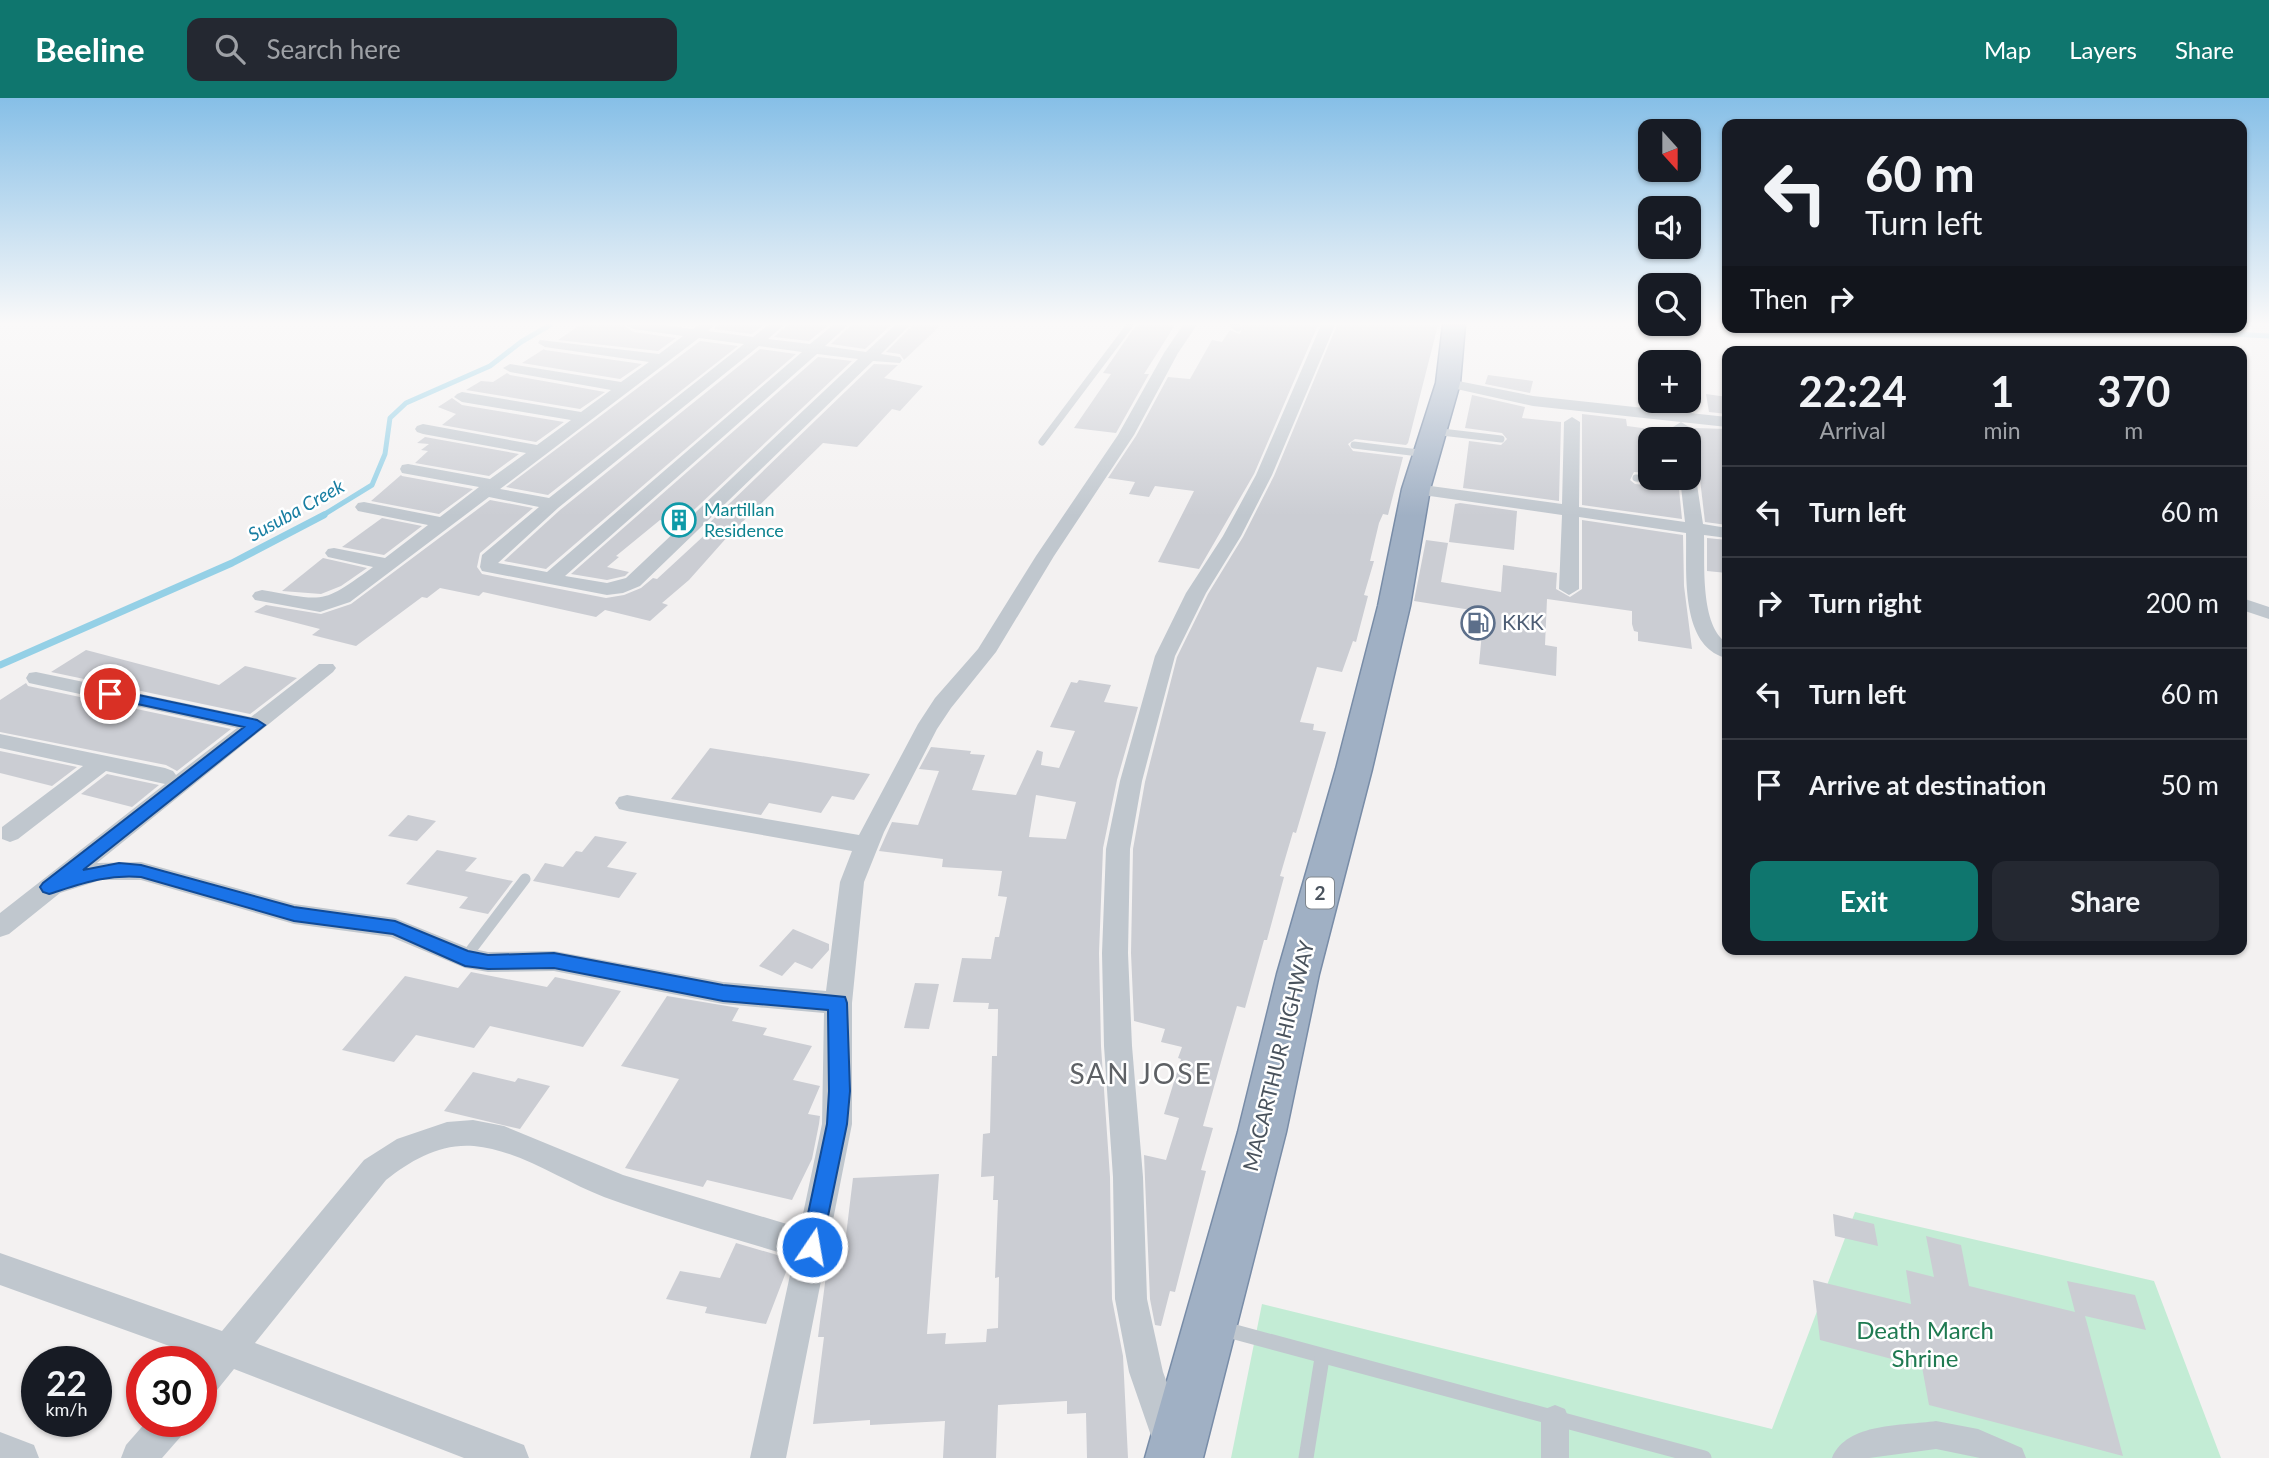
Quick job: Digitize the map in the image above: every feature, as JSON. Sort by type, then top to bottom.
[{"type":"highway","name":"MACARTHUR HIGHWAY","points":[[1174,1456],[1262,1132],[1298,974],[1354,769],[1394,606],[1425,458],[1446,388]]},
{"type":"street","points":[[261,596],[320,606],[332,604],[621,388]]},
{"type":"street","points":[[698,388],[552,504],[487,564],[489,567],[607,589],[633,582],[835,388]]},
{"type":"street","points":[[551,578],[769,388]]},
{"type":"street","points":[[768,1458],[837,1124],[838,1003],[852,882],[867,845],[926,729],[943,703],[986,652],[1045,556],[1126,435],[1152,388]]},
{"type":"street","points":[[1174,1456],[1146,1372],[1131,1300],[1128,1177],[1115,953],[1118,849],[1131,781],[1165,656],[1196,593],[1232,536],[1264,475],[1301,388]]},
{"type":"street","points":[[1474,388],[1533,401],[1722,421]]},
{"type":"street","points":[[462,397],[584,417]]},
{"type":"street","points":[[1569,589],[1572,422]]},
{"type":"street","points":[[423,429],[540,450]]},
{"type":"street","points":[[1425,458],[1572,511],[1722,532]]},
{"type":"street","points":[[408,469],[552,504]]},
{"type":"street","points":[[1690,490],[1695,529],[1698,603],[1703,624],[1714,643],[1722,649]]},
{"type":"street","points":[[364,507],[442,523]]},
{"type":"street","points":[[334,553],[388,564]]},
{"type":"street","points":[[2247,605],[2269,612]]},
{"type":"street","points":[[6,913],[49,887],[326,668]]},
{"type":"street","points":[[36,678],[257,725]]},
{"type":"street","points":[[0,741],[166,776]]},
{"type":"street","points":[[3,837],[102,763]]},
{"type":"street","points":[[627,803],[867,845]]},
{"type":"street","points":[[49,887],[101,871],[141,871],[294,914],[395,928],[465,958],[488,962],[554,961],[723,993],[838,1003]]},
{"type":"street","points":[[217,1363],[375,1170],[390,1158],[440,1137],[469,1133],[491,1135],[599,1181],[812,1247]]},
{"type":"street","points":[[0,1269],[228,1350],[511,1458]]},
{"type":"street","points":[[1555,1419],[1555,1458]]},
{"type":"street","points":[[1846,1458],[1863,1445],[1936,1435],[1978,1443],[2012,1458]]},
{"type":"street","points":[[139,1458],[157,1437]]},
{"type":"street","points":[[0,1450],[21,1458]]},
{"type":"lane","points":[[1042,442],[1082,388]]},
{"type":"lane","points":[[1354,445],[1425,458],[1502,439]]},
{"type":"lane","points":[[465,958],[525,879]]},
{"type":"lane","points":[[1208,1325],[1322,1358],[1704,1458]]},
{"type":"lane","points":[[1306,1458],[1322,1358]]},
{"type":"green space","name":"Death March Shrine","points":[[1855,1212],[2154,1281],[2221,1458],[1231,1458],[1262,1304],[1772,1429]]},
{"type":"building","points":[[585,388],[605,392],[580,409],[466,390]]},
{"type":"building","points":[[637,388],[684,388],[548,495],[506,487]]},
{"type":"building","points":[[711,388],[756,388],[546,569],[504,561],[560,510]]},
{"type":"building","points":[[782,388],[823,388],[679,524],[660,520],[616,556],[619,557],[607,567],[629,572],[625,576],[607,580],[571,574]]},
{"type":"building","points":[[849,388],[921,388],[900,411],[892,409],[857,447],[823,443],[729,535],[689,580],[662,603],[668,605],[650,621],[605,610],[596,617],[483,592],[479,596],[440,588],[427,598],[422,597],[356,646],[312,635],[320,629],[254,612],[266,605],[321,614],[351,604],[490,500],[533,508],[480,553],[477,567],[482,574],[606,598],[624,595],[641,588],[653,578],[657,579],[709,531],[703,529]]},
{"type":"building","points":[[1101,388],[1141,388],[1116,433],[1074,428]]},
{"type":"building","points":[[1162,388],[1291,388],[1254,474],[1199,569],[1158,562],[1194,491],[1155,486],[1149,497],[1129,494],[1135,482],[1108,478],[1136,436]]},
{"type":"building","points":[[1311,388],[1422,388],[1406,445],[1355,439],[1348,444],[1353,451],[1403,457],[1388,515],[1383,514],[1379,523],[1370,561],[1374,561],[1364,595],[1368,596],[1356,642],[1353,641],[1342,672],[1317,667],[1300,722],[1314,724],[1313,730],[1326,732],[1296,833],[1293,832],[1280,876],[1284,877],[1267,940],[1264,940],[1245,1008],[1237,1006],[1203,1126],[1213,1128],[1201,1170],[1206,1171],[1175,1292],[1170,1291],[1161,1326],[1155,1325],[1150,1299],[1144,1155],[1166,1160],[1179,1118],[1164,1114],[1181,1059],[1178,1058],[1182,1047],[1161,1042],[1165,1029],[1134,1021],[1131,953],[1133,849],[1145,782],[1177,657],[1208,594],[1243,537],[1274,476]]},
{"type":"building","points":[[1507,388],[1531,388],[1530,393]]},
{"type":"building","points":[[1706,394],[1722,396],[1722,413],[1709,412]]},
{"type":"building","points":[[1472,395],[1525,407],[1522,418],[1561,422],[1559,501],[1463,488],[1469,441],[1501,445],[1507,439],[1502,433],[1465,428]]},
{"type":"building","points":[[452,398],[462,405],[564,422],[536,442],[442,425],[456,414],[438,407]]},
{"type":"building","points":[[1582,414],[1626,419],[1627,426],[1638,427],[1638,472],[1634,472],[1630,480],[1638,484],[1638,490],[1679,490],[1682,519],[1582,505]]},
{"type":"building","points":[[1701,428],[1722,429],[1722,524],[1705,522],[1701,488]]},
{"type":"building","points":[[425,437],[519,454],[489,476],[415,463],[428,451],[421,450],[429,444],[417,443]]},
{"type":"building","points":[[401,475],[473,489],[439,514],[371,501]]},
{"type":"building","points":[[1455,504],[1517,511],[1514,550],[1449,542]]},
{"type":"building","points":[[382,518],[422,526],[384,555],[342,547]]},
{"type":"building","points":[[1582,520],[1683,535],[1684,586],[1692,649],[1638,641],[1638,632],[1634,631],[1632,624],[1632,611],[1547,599],[1545,645],[1557,647],[1556,676],[1479,664],[1484,612],[1414,601],[1426,540],[1448,543],[1441,582],[1501,592],[1503,565],[1557,573],[1556,589],[1570,597],[1582,589]]},
{"type":"building","points":[[1707,538],[1722,540],[1722,572],[1707,571]]},
{"type":"building","points":[[323,558],[367,568],[341,586],[321,594],[282,591]]},
{"type":"building","points":[[86,650],[219,685],[245,666],[297,678],[250,714],[51,672]]},
{"type":"building","points":[[1079,680],[1111,685],[1104,702],[1138,707],[1117,780],[1103,848],[1099,953],[1101,1046],[1110,1177],[1112,1299],[1123,1356],[1128,1458],[1087,1458],[1086,1413],[1067,1414],[1067,1401],[998,1405],[996,1458],[943,1458],[945,1421],[870,1425],[870,1420],[813,1424],[824,1337],[818,1337],[828,1260],[843,1260],[853,1178],[939,1174],[927,1334],[946,1333],[945,1344],[986,1342],[987,1329],[998,1328],[999,1277],[995,1278],[998,1200],[993,1200],[994,1176],[981,1177],[983,1134],[990,1133],[992,1056],[997,1056],[998,1009],[988,1009],[989,1003],[953,1002],[962,958],[991,959],[995,937],[999,937],[1007,897],[998,896],[1002,871],[942,867],[943,859],[879,851],[892,822],[918,825],[939,771],[919,769],[931,747],[985,755],[972,790],[1016,795],[1037,750],[1043,752],[1041,765],[1059,768],[1075,731],[1050,727],[1071,682],[1077,683]],"holes":[[[1036,795],[1076,802],[1066,839],[1029,837]]]},
{"type":"building","points":[[26,683],[28,686],[231,729],[177,771],[166,765],[0,732],[0,700]]},
{"type":"building","points":[[710,748],[870,774],[854,800],[832,796],[821,813],[769,803],[761,815],[671,799]]},
{"type":"building","points":[[0,751],[77,767],[52,786],[0,773]]},
{"type":"building","points":[[107,774],[159,785],[132,807],[81,794]]},
{"type":"building","points":[[408,815],[436,821],[417,841],[388,836]]},
{"type":"building","points":[[595,836],[627,842],[607,867],[637,873],[619,898],[533,881],[545,863],[563,867],[576,851],[582,852]]},
{"type":"building","points":[[437,850],[477,858],[465,871],[513,881],[488,914],[459,908],[468,897],[406,884]]},
{"type":"building","points":[[793,929],[829,944],[829,950],[812,969],[795,962],[782,976],[759,966]]},
{"type":"building","points":[[471,972],[547,987],[555,977],[621,991],[583,1047],[490,1026],[474,1048],[416,1035],[394,1062],[342,1050],[405,976],[458,988]]},
{"type":"building","points":[[915,983],[939,984],[929,1029],[904,1028]]},
{"type":"building","points":[[667,996],[739,1008],[732,1021],[767,1028],[763,1035],[812,1046],[793,1080],[820,1086],[808,1114],[820,1116],[819,1124],[812,1159],[792,1200],[707,1180],[703,1187],[625,1168],[679,1079],[621,1066]]},
{"type":"building","points":[[473,1072],[515,1082],[518,1078],[550,1086],[520,1129],[444,1111]]},
{"type":"building","points":[[1833,1214],[1874,1224],[1878,1246],[1835,1236]]},
{"type":"building","points":[[1926,1236],[1961,1245],[1969,1286],[2075,1312],[2067,1281],[2135,1295],[2146,1330],[2085,1316],[2123,1456],[1929,1405],[1922,1367],[1820,1340],[1813,1280],[1911,1304],[1906,1270],[1934,1277]]},
{"type":"building","points":[[736,1243],[791,1259],[766,1324],[705,1313],[707,1307],[666,1299],[680,1271],[720,1278]]},
{"type":"waterway","name":"Susuba Creek","points":[[320,517],[372,485],[385,454],[390,418],[406,403],[439,388]]},
{"type":"waterway","name":"Susuba Creek","points":[[0,665],[232,563],[324,515]]},
{"type":"place","name":"Martillan Residence","points":[[679,520]]},
{"type":"place","name":"KKK","points":[[1478,623]]},
{"type":"district","name":"SAN JOSE","points":[[1141,1074]]},
{"type":"route","points":[[110,694],[257,725],[49,887],[101,871],[141,871],[294,914],[360,921],[395,928],[465,958],[488,962],[554,961],[723,993],[838,1003],[837,1124],[812,1247]]}]
